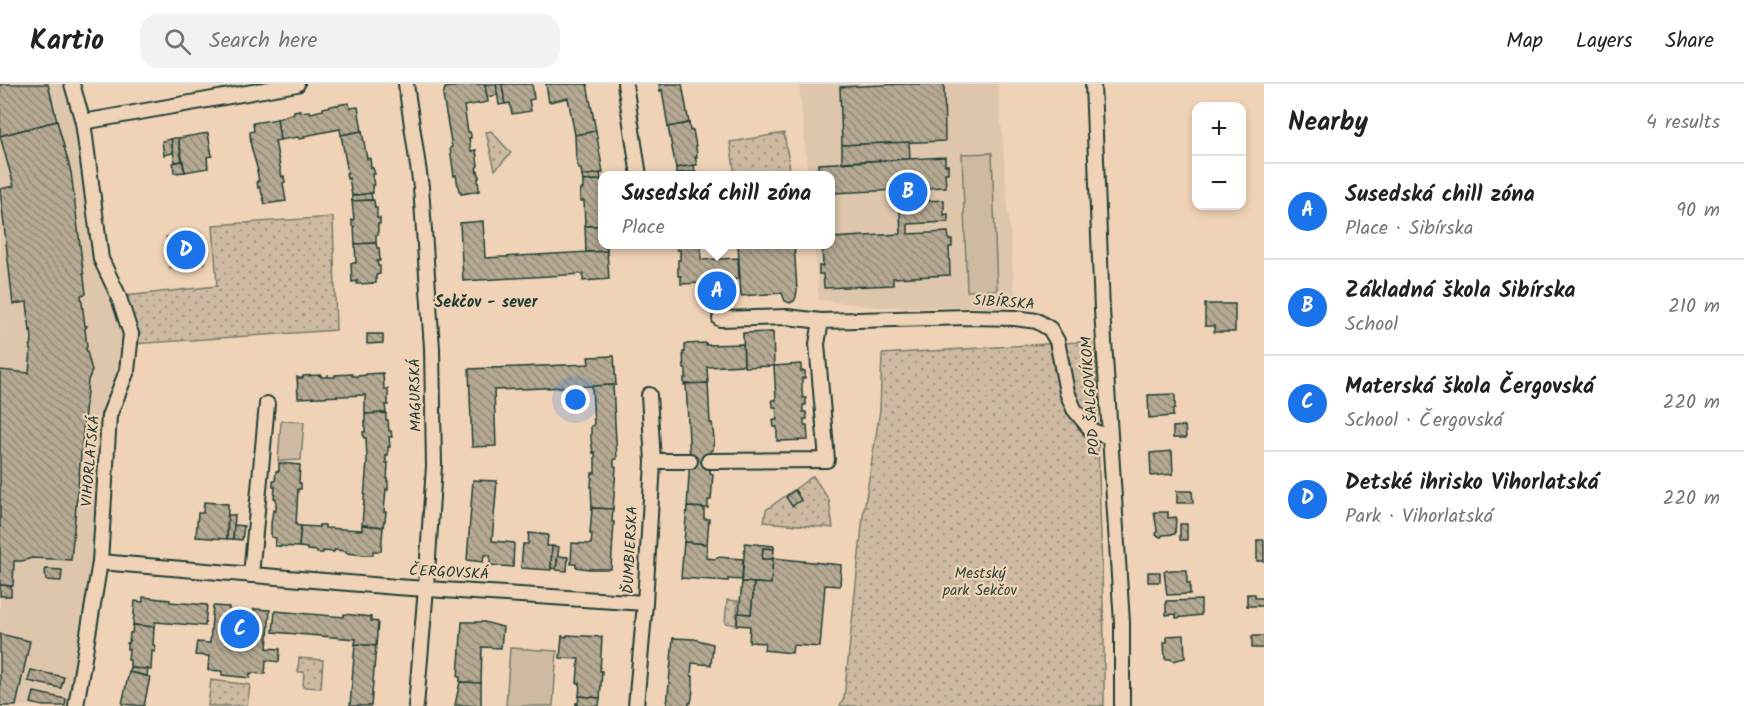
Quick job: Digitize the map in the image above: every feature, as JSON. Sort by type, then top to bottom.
[{"type":"street","name":"VIHORLATSKÁ","points":[[72,84],[83,122],[101,258],[118,295],[131,334],[127,371],[109,416],[100,562]]},
{"type":"street","points":[[83,122],[297,84]]},
{"type":"street","name":"MAGURSKÁ","points":[[406,84],[421,187],[432,348],[434,466],[416,706]]},
{"type":"street","points":[[625,84],[638,171]]},
{"type":"street","name":"POD ŠALGOVÍKOM","points":[[1093,84],[1102,310],[1122,623],[1122,706]]},
{"type":"street","name":"SIBÍRSKA","points":[[723,319],[787,317],[821,321],[968,317],[1037,321],[1050,329],[1057,341],[1067,392],[1074,409],[1092,431],[1110,437]]},
{"type":"street","points":[[709,461],[827,460],[817,344],[821,321]]},
{"type":"street","name":"ĎUMBIERSKA","points":[[636,706],[645,603],[653,461],[649,395]]},
{"type":"street","points":[[251,575],[267,404]]},
{"type":"street","points":[[653,461],[690,461]]},
{"type":"street","points":[[76,706],[100,562]]},
{"type":"street","name":"ČERGOVSKÁ","points":[[100,562],[645,603]]},
{"type":"shaded area","points":[[0,84],[72,84],[101,258],[131,334],[109,416],[75,706],[0,706]]},
{"type":"shaded area","points":[[799,84],[998,84],[1016,307],[876,307],[819,300],[814,249],[835,249],[835,171],[808,171]]},
{"type":"green space","points":[[491,131],[511,153],[495,170],[486,132]]},
{"type":"green space","points":[[784,133],[790,171],[734,171],[730,142]]},
{"type":"green space","points":[[992,153],[997,290],[967,291],[962,154]]},
{"type":"green space","points":[[333,217],[336,330],[133,344],[125,296],[217,286],[213,225]]},
{"type":"green space","points":[[201,232],[205,263],[170,268],[166,237]]},
{"type":"green space","name":"Mestský park Sekčov","points":[[1095,341],[1104,706],[840,706],[844,698],[863,516],[880,410],[882,354]]},
{"type":"green space","points":[[281,421],[304,422],[301,460],[278,461]]},
{"type":"green space","points":[[813,476],[829,500],[833,528],[764,522],[766,510]]},
{"type":"green space","points":[[727,600],[738,601],[736,625],[725,623]]},
{"type":"green space","points":[[510,648],[557,651],[553,706],[506,706]]},
{"type":"green space","points":[[299,658],[323,660],[321,688],[303,687],[304,672],[298,672]]},
{"type":"green space","points":[[211,680],[250,685],[247,706],[208,706]]},
{"type":"building","points":[[0,84],[48,84],[57,121],[0,136]]},
{"type":"building","points":[[459,84],[485,84],[488,102],[464,106],[468,132],[471,135],[469,138],[471,151],[476,150],[479,191],[461,194],[456,175],[454,176],[450,148],[452,147],[443,96],[445,88],[460,86]]},
{"type":"building","points":[[485,84],[496,84],[498,95],[487,97]]},
{"type":"building","points":[[496,84],[502,84],[505,104],[499,105]]},
{"type":"building","points":[[502,84],[532,84],[534,99],[529,100],[531,111],[512,114],[510,103],[505,104]]},
{"type":"building","points":[[546,84],[587,84],[596,131],[575,135],[568,98],[549,102]]},
{"type":"building","points":[[659,84],[682,84],[689,123],[668,127]]},
{"type":"building","points":[[944,84],[945,141],[842,145],[840,87]]},
{"type":"building","points":[[349,103],[350,108],[358,107],[362,131],[341,135],[340,129],[304,136],[305,138],[280,140],[277,119],[294,113],[294,111],[310,111],[311,113]]},
{"type":"building","points":[[277,119],[280,140],[275,141],[282,177],[284,176],[286,201],[265,204],[260,187],[258,188],[258,171],[251,146],[250,132],[254,131],[253,123]]},
{"type":"building","points":[[57,121],[71,172],[86,294],[81,295],[85,326],[87,326],[85,329],[86,348],[92,371],[88,380],[71,560],[32,558],[14,561],[13,586],[0,585],[0,370],[29,373],[32,339],[27,302],[13,304],[0,189],[14,186],[0,136]]},
{"type":"building","points":[[689,123],[690,131],[693,130],[697,165],[676,168],[668,127]]},
{"type":"building","points":[[362,131],[367,159],[370,158],[371,168],[375,174],[372,174],[373,193],[352,196],[349,178],[347,179],[346,173],[348,173],[341,135]]},
{"type":"building","points":[[596,131],[603,171],[582,176],[576,159],[575,135]]},
{"type":"building","points":[[208,133],[212,156],[207,157],[208,168],[185,172],[178,138]]},
{"type":"building","points":[[178,138],[182,161],[175,162],[171,139]]},
{"type":"building","points":[[171,139],[173,153],[164,155],[162,141]]},
{"type":"building","points":[[909,142],[910,159],[842,162],[842,145]]},
{"type":"building","points":[[945,157],[945,165],[948,165],[948,173],[945,173],[946,187],[906,189],[907,202],[944,200],[944,215],[948,214],[948,222],[908,224],[908,234],[948,232],[949,240],[952,240],[952,247],[949,247],[950,275],[893,278],[893,285],[824,288],[823,274],[819,274],[819,266],[823,266],[822,249],[835,249],[835,238],[901,234],[899,190],[835,193],[835,171],[818,171],[818,164]]},
{"type":"building","points":[[182,161],[185,172],[174,173],[173,163]]},
{"type":"building","points":[[694,165],[695,171],[676,171],[676,168]]},
{"type":"building","points":[[598,173],[598,180],[583,181],[582,176]]},
{"type":"building","points":[[598,180],[598,226],[585,226],[584,201],[580,201],[583,181]]},
{"type":"building","points":[[371,193],[372,200],[352,201],[352,196]]},
{"type":"building","points":[[374,200],[377,218],[380,218],[376,243],[355,244],[352,201]]},
{"type":"building","points":[[483,221],[485,258],[607,251],[609,279],[583,281],[583,274],[463,281],[460,223]]},
{"type":"building","points":[[585,226],[598,226],[598,249],[607,249],[607,251],[586,252]]},
{"type":"building","points":[[376,243],[379,248],[380,261],[377,261],[380,274],[376,275],[376,283],[352,282],[351,263],[356,263],[355,244]]},
{"type":"building","points":[[701,249],[701,260],[738,258],[739,279],[681,284],[681,276],[678,276],[680,250],[677,250]]},
{"type":"building","points":[[738,249],[794,249],[797,290],[794,301],[790,303],[785,301],[782,293],[741,296]]},
{"type":"building","points":[[1205,304],[1235,304],[1235,332],[1214,332],[1214,326],[1205,326]]},
{"type":"building","points":[[773,332],[774,366],[744,367],[743,333]]},
{"type":"building","points":[[367,334],[383,334],[383,343],[367,344]]},
{"type":"building","points":[[706,343],[706,345],[743,344],[744,365],[707,367],[708,383],[684,385],[684,378],[686,378],[683,352],[685,352],[685,344]]},
{"type":"building","points":[[614,356],[616,385],[494,390],[496,446],[472,447],[469,369],[589,364],[588,357]]},
{"type":"building","points":[[801,364],[801,371],[805,371],[805,378],[802,378],[802,392],[803,398],[806,398],[803,412],[806,412],[807,419],[804,419],[804,425],[807,425],[808,440],[777,441],[777,427],[774,427],[773,420],[777,420],[776,407],[773,407],[772,400],[776,400],[774,366]]},
{"type":"building","points":[[383,373],[384,389],[388,389],[386,413],[365,414],[365,395],[298,398],[297,378]]},
{"type":"building","points":[[708,383],[710,423],[712,423],[714,439],[713,450],[711,450],[710,473],[713,474],[711,500],[708,500],[708,508],[687,507],[690,459],[686,384]]},
{"type":"building","points":[[613,385],[617,459],[614,459],[616,467],[613,509],[592,508],[591,486],[592,473],[595,473],[595,452],[593,453],[591,439],[591,426],[594,425],[592,386]]},
{"type":"building","points":[[1175,394],[1173,416],[1149,418],[1148,395]]},
{"type":"building","points":[[386,413],[392,437],[389,437],[390,447],[386,455],[388,490],[386,489],[385,521],[383,527],[362,525],[367,461],[366,438],[363,432],[365,432],[365,414]]},
{"type":"building","points":[[1185,426],[1186,438],[1173,438],[1173,427]]},
{"type":"building","points":[[1172,451],[1173,474],[1151,476],[1150,453]]},
{"type":"building","points":[[279,463],[300,465],[301,489],[298,489],[296,525],[301,526],[299,547],[275,546],[276,538],[271,537],[273,510],[276,511],[273,481],[275,481],[276,471],[279,471]]},
{"type":"building","points":[[473,480],[497,481],[492,541],[514,543],[513,567],[490,565],[490,555],[484,555],[483,562],[467,560]]},
{"type":"building","points":[[795,490],[801,500],[792,506],[786,497]]},
{"type":"building","points":[[1177,491],[1192,491],[1193,503],[1177,503]]},
{"type":"building","points":[[204,502],[228,504],[227,539],[196,537],[198,513],[203,513]]},
{"type":"building","points":[[687,507],[704,508],[704,519],[709,519],[707,544],[684,542]]},
{"type":"building","points":[[592,508],[613,509],[611,569],[589,569],[571,564],[572,543],[591,544]]},
{"type":"building","points":[[1154,512],[1168,512],[1168,518],[1176,517],[1175,534],[1161,537],[1156,535]]},
{"type":"building","points":[[228,515],[235,515],[233,539],[227,539]]},
{"type":"building","points":[[1180,524],[1187,524],[1187,540],[1180,540]]},
{"type":"building","points":[[234,525],[244,526],[242,540],[233,539]]},
{"type":"building","points":[[319,525],[325,525],[325,528],[362,530],[362,525],[383,527],[381,551],[373,551],[373,555],[334,550],[334,552],[317,553],[317,551],[299,547],[301,526],[319,527]]},
{"type":"building","points":[[529,533],[548,535],[547,546],[552,546],[551,570],[521,568],[523,544],[528,544]]},
{"type":"building","points":[[1257,540],[1264,540],[1264,561],[1257,561]]},
{"type":"building","points":[[684,542],[707,544],[706,558],[743,559],[742,580],[681,578]]},
{"type":"building","points":[[745,543],[774,546],[774,549],[763,548],[762,559],[773,559],[771,584],[742,582]]},
{"type":"building","points":[[552,546],[559,547],[556,569],[551,568]]},
{"type":"building","points":[[763,548],[774,549],[773,559],[762,559]]},
{"type":"building","points":[[558,556],[568,557],[567,571],[556,570]]},
{"type":"building","points":[[773,558],[841,565],[840,586],[825,585],[820,647],[793,645],[792,653],[764,650],[765,643],[749,642],[750,626],[737,625],[738,613],[751,614],[754,583],[771,584]]},
{"type":"building","points":[[45,569],[62,570],[61,581],[46,580]]},
{"type":"building","points":[[1187,570],[1190,594],[1167,595],[1164,571]]},
{"type":"building","points":[[1148,572],[1160,572],[1160,582],[1148,582]]},
{"type":"building","points":[[742,582],[754,583],[751,614],[739,613]]},
{"type":"building","points":[[0,585],[11,586],[11,596],[0,596]]},
{"type":"building","points":[[1247,594],[1255,594],[1255,598],[1264,598],[1264,606],[1247,606]]},
{"type":"building","points":[[143,597],[207,605],[205,626],[155,622],[154,627],[133,625],[135,601],[143,602]]},
{"type":"building","points":[[1201,600],[1201,615],[1176,618],[1176,614],[1166,615],[1166,601]]},
{"type":"building","points":[[213,606],[229,607],[229,614],[253,616],[254,609],[270,610],[267,648],[280,649],[279,662],[266,660],[265,674],[250,673],[250,678],[222,675],[222,671],[208,670],[209,656],[195,655],[197,642],[210,643]]},
{"type":"building","points":[[275,611],[371,617],[371,621],[378,622],[376,646],[355,644],[356,639],[273,632]]},
{"type":"building","points":[[462,622],[484,622],[503,627],[501,648],[482,647],[481,683],[460,682],[460,677],[458,677]]},
{"type":"building","points":[[133,625],[154,627],[155,652],[152,651],[151,670],[130,668],[127,643],[129,643]]},
{"type":"building","points":[[0,634],[30,641],[16,706],[0,706]]},
{"type":"building","points":[[567,635],[602,637],[600,698],[579,696],[580,683],[577,683],[579,659],[560,658],[562,636],[567,637]]},
{"type":"building","points":[[1184,635],[1185,658],[1173,661],[1165,659],[1164,642],[1167,642],[1167,636]]},
{"type":"building","points":[[1252,636],[1264,636],[1264,648],[1252,648]]},
{"type":"building","points":[[673,638],[694,639],[713,644],[711,665],[692,663],[693,690],[689,706],[667,706]]},
{"type":"building","points":[[355,644],[376,646],[371,706],[350,706]]},
{"type":"building","points":[[130,668],[148,669],[147,676],[129,672]]},
{"type":"building","points":[[31,670],[64,677],[61,688],[28,681]]},
{"type":"building","points":[[129,672],[150,677],[144,706],[122,704]]},
{"type":"building","points":[[460,682],[481,683],[481,706],[455,705]]},
{"type":"building","points":[[34,692],[66,699],[65,706],[43,706],[31,703]]},
{"type":"building","points":[[579,696],[600,698],[599,706],[576,706]]},
{"type":"place","name":"Základná škola Sibírska","points":[[908,192]]},
{"type":"place","name":"Detské ihrisko Vihorlatská","points":[[186,250]]},
{"type":"place","name":"Susedská chill zóna","points":[[717,291]]},
{"type":"place","name":"Materská škola Čergovská","points":[[240,629]]},
{"type":"district","name":"Sekčov - sever","points":[[486,302]]}]
